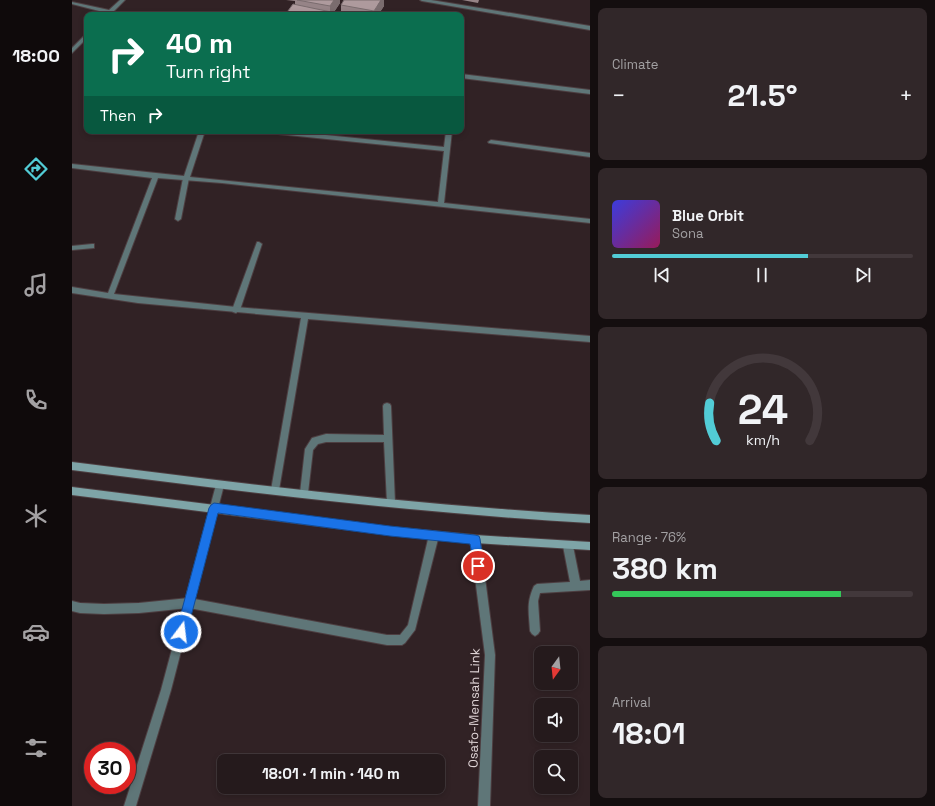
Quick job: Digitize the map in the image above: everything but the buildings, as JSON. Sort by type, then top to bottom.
[{"type":"street","points":[[110,12],[123,0]]},
{"type":"street","points":[[422,0],[590,28]]},
{"type":"street","points":[[72,4],[101,12]]},
{"type":"street","points":[[72,51],[84,38]]},
{"type":"street","points":[[464,76],[590,92]]},
{"type":"street","points":[[178,219],[186,178],[201,134]]},
{"type":"street","points":[[298,134],[447,149]]},
{"type":"street","points":[[440,205],[449,134]]},
{"type":"street","points":[[491,142],[590,155]]},
{"type":"street","points":[[72,166],[590,221]]},
{"type":"street","points":[[110,296],[156,176]]},
{"type":"street","points":[[236,310],[259,244]]},
{"type":"street","points":[[72,248],[92,246]]},
{"type":"street","points":[[72,290],[110,296],[236,310],[590,340]]},
{"type":"street","points":[[275,490],[305,316]]},
{"type":"street","points":[[387,406],[391,503]]},
{"type":"street","points":[[304,493],[309,449],[315,441],[326,438],[389,439]]},
{"type":"street","points":[[72,466],[220,485],[391,503],[590,519]]},
{"type":"street","points":[[130,806],[166,690],[220,485]]},
{"type":"street","points":[[72,491],[434,535],[568,546],[590,546]]},
{"type":"street","points":[[72,606],[80,608],[104,609],[189,604],[386,640],[402,640],[412,627],[434,535]]},
{"type":"street","name":"Osafo-Mensah Link","points":[[475,539],[490,655],[484,806]]},
{"type":"street","points":[[568,546],[576,586]]},
{"type":"street","points":[[535,631],[533,601],[537,589],[590,585]]},
{"type":"route","points":[[181,632],[214,508],[390,531],[475,539],[478,566]]}]
